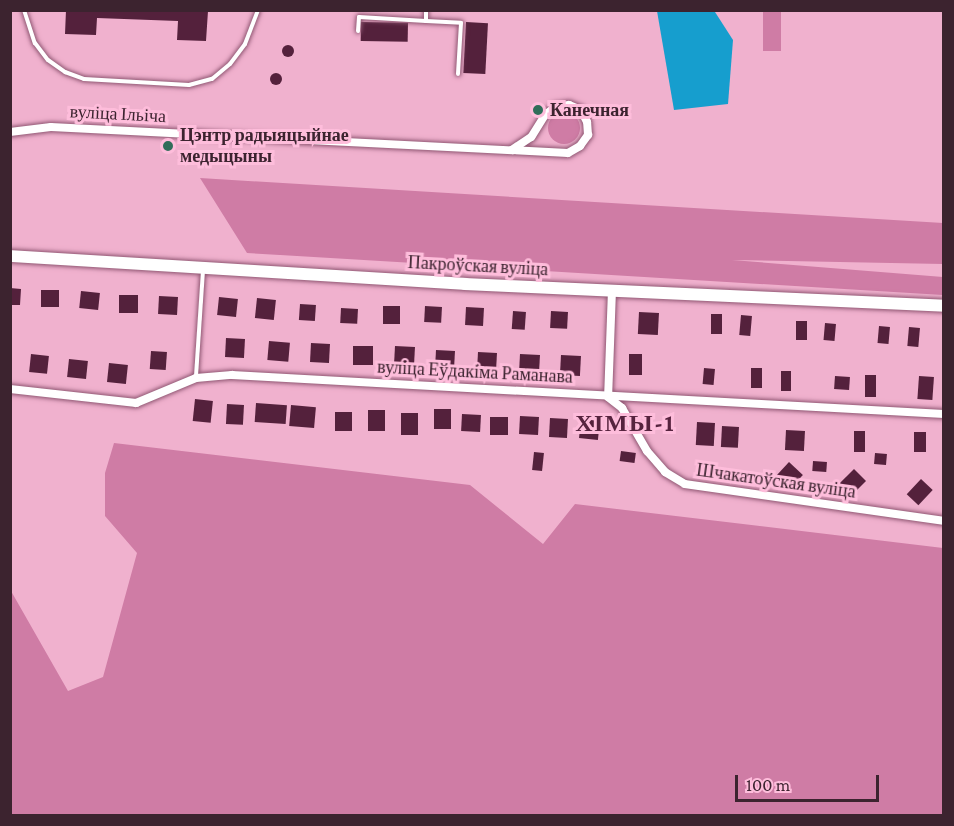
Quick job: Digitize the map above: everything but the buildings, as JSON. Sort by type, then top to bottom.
[{"type":"street","name":"вуліца Ільіча","points":[[10,132],[51,127],[568,153],[580,146],[588,135],[588,122],[581,110],[568,105],[555,107],[545,115],[531,137],[512,150]]},
{"type":"street","name":"Пакроўская вуліца","points":[[10,256],[203,269],[944,306]]},
{"type":"street","points":[[608,397],[612,290]]},
{"type":"street","name":"вуліца Еўдакіма Раманава","points":[[10,389],[136,403],[196,378],[232,375],[944,414]]},
{"type":"street","name":"Шчакатоўская вуліца","points":[[608,397],[622,408],[647,451],[665,472],[684,484],[944,521]]},
{"type":"lane","points":[[24,10],[35,43],[48,60],[65,72],[84,79],[189,85],[212,79],[230,64],[244,44],[258,10]]},
{"type":"lane","points":[[426,10],[426,21]]},
{"type":"lane","points":[[358,31],[359,17],[461,23],[458,74]]},
{"type":"lane","points":[[196,378],[203,269]]},
{"type":"shaded area","points":[[763,11],[781,11],[781,51],[763,51]]},
{"type":"shaded area","points":[[564,112],[575,117],[580,128],[575,139],[564,144],[553,139],[548,128],[553,117]]},
{"type":"shaded area","points":[[200,178],[943,223],[943,264],[732,260],[943,277],[943,295],[247,253]]},
{"type":"shaded area","points":[[114,443],[470,485],[543,544],[575,504],[943,548],[943,815],[11,815],[11,591],[68,691],[103,677],[137,553],[105,516],[105,473]]},
{"type":"water","points":[[657,11],[715,12],[733,40],[728,104],[674,110]]},
{"type":"place","name":"Канечная","points":[[538,110]]},
{"type":"place","name":"Цэнтр радыяцыйнае медыцыны","points":[[168,146]]},
{"type":"district","name":"ХІМЫ-1","points":[[625,423]]}]
